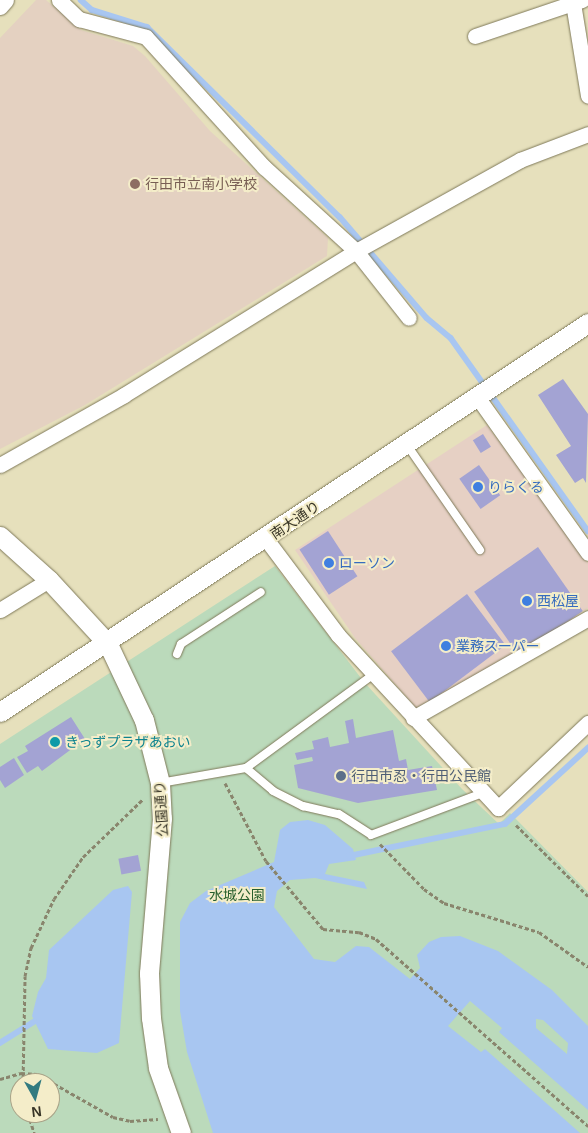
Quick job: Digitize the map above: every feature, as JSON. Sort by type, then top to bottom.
[{"type":"street","points":[[0,7],[6,0]]},
{"type":"street","points":[[59,0],[79,19],[146,38],[264,167],[356,251],[409,318]]},
{"type":"street","points":[[475,36],[552,6],[578,2],[588,96]]},
{"type":"street","points":[[0,465],[124,396],[356,251],[520,160],[588,134]]},
{"type":"street","name":"南大通り","points":[[0,712],[108,644],[586,328]]},
{"type":"street","points":[[478,398],[588,553]]},
{"type":"street","name":"公園通り","points":[[0,536],[49,580],[108,644],[144,720],[160,783],[163,846],[149,973],[151,1018],[158,1068],[180,1133]]},
{"type":"street","points":[[266,539],[338,635],[498,808],[588,722]]},
{"type":"street","points":[[0,610],[49,580]]},
{"type":"street","points":[[413,718],[588,618]]},
{"type":"lane","points":[[407,445],[480,550]]},
{"type":"lane","points":[[177,654],[181,644],[261,592]]},
{"type":"lane","points":[[160,783],[246,768],[374,674]]},
{"type":"lane","points":[[246,768],[273,791],[303,806],[339,814],[371,835],[484,793]]},
{"type":"path","points":[[220,773],[266,861],[287,890],[323,929],[367,934],[461,1011],[588,1126]]},
{"type":"path","points":[[21,1073],[25,976],[31,948],[54,899],[83,857],[144,799]]},
{"type":"path","points":[[516,825],[588,896]]},
{"type":"path","points":[[371,835],[424,889],[444,902],[539,932],[588,968]]},
{"type":"path","points":[[60,1087],[113,1117],[130,1121],[158,1119]]},
{"type":"shaded area","name":"行田市立南小学校","points":[[36,0],[46,0],[81,30],[133,46],[145,56],[210,131],[328,238],[327,256],[85,405],[0,449],[0,38]]},
{"type":"shaded area","points":[[487,425],[588,563],[588,608],[514,659],[416,708],[355,638],[295,550]]},
{"type":"green space","name":"水城公園","points":[[275,566],[364,682],[462,789],[499,824],[510,813],[588,892],[588,1133],[0,1133],[0,744]]},
{"type":"water","points":[[308,820],[325,825],[353,849],[356,860],[329,864],[325,874],[364,882],[367,889],[315,878],[290,880],[277,891],[274,907],[314,959],[335,962],[356,946],[369,947],[410,979],[420,968],[417,955],[429,942],[441,937],[460,936],[498,951],[552,990],[588,1026],[588,1110],[499,1032],[502,1028],[470,1001],[448,1026],[481,1052],[485,1049],[580,1133],[213,1133],[187,1052],[180,1011],[180,922],[190,903],[206,891],[274,862],[280,830],[290,822]],"holes":[[[536,1019],[543,1020],[568,1043],[567,1054],[536,1028]]]},
{"type":"water","points":[[128,886],[132,892],[119,1043],[97,1053],[48,1049],[32,1016],[38,992],[46,978],[49,950],[113,890]]},
{"type":"building","points":[[563,379],[588,414],[586,483],[583,478],[575,483],[556,455],[571,446],[538,395]]},
{"type":"building","points":[[483,434],[491,447],[481,453],[473,440]]},
{"type":"building","points":[[479,465],[500,495],[481,509],[459,479]]},
{"type":"building","points":[[328,531],[357,576],[329,595],[299,550]]},
{"type":"building","points":[[538,547],[583,611],[519,656],[474,592]]},
{"type":"building","points":[[467,594],[506,645],[430,702],[391,651]]},
{"type":"building","name":"きっずプラザあおい","points":[[71,717],[85,739],[42,771],[38,766],[27,773],[17,757],[28,751],[25,746]]},
{"type":"building","points":[[353,719],[356,738],[393,730],[399,761],[406,759],[408,770],[432,766],[437,790],[358,803],[298,788],[294,765],[313,761],[312,757],[297,760],[295,753],[314,749],[312,741],[328,737],[330,747],[349,743],[345,721]]},
{"type":"building","points":[[14,758],[24,775],[5,788],[0,780],[0,767]]},
{"type":"building","points":[[138,855],[141,871],[121,875],[118,859]]},
{"type":"waterway","points":[[81,0],[92,10],[147,27],[340,217],[427,318],[451,338],[588,531]]},
{"type":"waterway","points":[[349,856],[505,824],[588,748]]},
{"type":"waterway","points":[[0,1043],[34,1022]]},
{"type":"place","name":"行田市立南小学校","points":[[135,184]]},
{"type":"place","name":"りらくる","points":[[478,487]]},
{"type":"place","name":"ローソン","points":[[329,563]]},
{"type":"place","name":"西松屋","points":[[527,601]]},
{"type":"place","name":"業務スーパー","points":[[446,646]]},
{"type":"place","name":"きっずプラザあおい","points":[[55,742]]},
{"type":"place","name":"行田市忍・行田公民館","points":[[341,776]]}]
